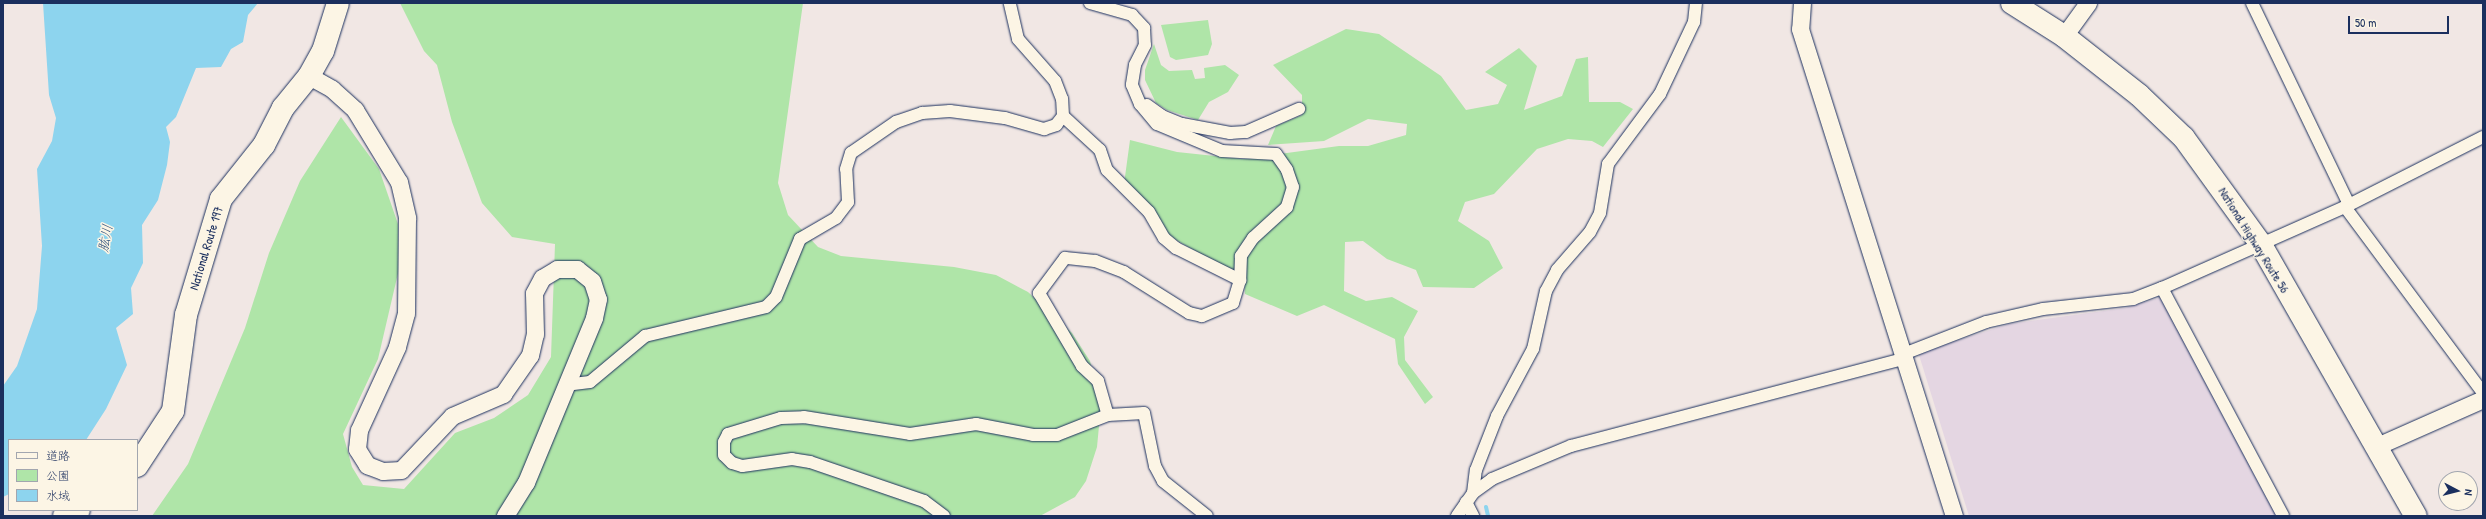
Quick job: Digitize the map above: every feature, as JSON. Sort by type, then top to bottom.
[{"type":"highway","name":"National Route 197","points":[[138,464],[173,411],[186,315],[221,199],[264,145],[283,108],[309,76],[323,51],[338,3]]},
{"type":"highway","name":"National Highway Route 56","points":[[2012,3],[2064,36],[2139,94],[2184,138],[2260,243],[2416,516]]},
{"type":"highway","points":[[64,516],[76,511]]},
{"type":"street","points":[[565,385],[590,382],[645,336],[766,307],[776,297],[800,239],[836,218],[848,202],[850,187],[846,169],[851,153],[896,122],[927,112],[969,111],[1044,129],[1056,125],[1063,116],[1062,99],[1055,81],[1018,38],[1010,3]]},
{"type":"street","points":[[1090,3],[1132,15],[1144,28],[1145,45],[1134,70],[1132,85],[1140,104],[1157,124],[1222,151],[1276,154],[1287,170],[1293,188],[1287,207],[1253,238],[1241,256],[1240,280],[1233,303],[1202,316],[1189,313],[1124,272],[1095,261],[1065,258],[1039,293],[1082,366],[1098,381],[1108,415]]},
{"type":"street","points":[[1473,516],[1470,497],[1476,470],[1497,416],[1533,349],[1546,291],[1557,270],[1590,232],[1600,213],[1608,164],[1660,94],[1694,22],[1696,3]]},
{"type":"street","points":[[1802,3],[1800,29],[1902,357],[1954,516]]},
{"type":"street","points":[[2064,36],[2088,3]]},
{"type":"street","points":[[2252,3],[2347,206],[2483,393]]},
{"type":"street","points":[[309,76],[332,89],[355,110],[399,182],[408,218],[406,314],[397,347],[359,430],[357,449],[367,465],[383,471],[402,470],[452,416],[503,394],[530,355],[535,334],[534,293],[542,278],[557,268],[576,269],[592,281],[598,299],[526,482],[505,516]]},
{"type":"street","points":[[1132,85],[1149,107],[1162,116],[1214,131],[1246,132],[1298,109]]},
{"type":"street","points":[[1063,116],[1100,150],[1107,170],[1149,212],[1164,238],[1176,248],[1240,280]]},
{"type":"street","points":[[1457,516],[1470,497],[1498,476],[1578,444],[1902,357],[1986,322],[2043,309],[2133,299],[2162,288],[2260,243],[2347,206],[2483,137]]},
{"type":"street","points":[[2162,288],[2283,516]]},
{"type":"street","points":[[2377,446],[2483,399]]},
{"type":"street","points":[[944,516],[924,501],[810,462],[792,459],[742,466],[732,463],[724,455],[724,442],[728,434],[781,418],[804,417],[910,434],[976,424],[1033,435],[1057,435],[1108,415],[1144,413],[1155,466],[1163,481],[1208,516]]},
{"type":"shaded area","points":[[2162,297],[2279,516],[1969,516],[1919,355],[1921,352],[2009,324],[2125,308]]},
{"type":"green space","points":[[400,3],[803,3],[778,183],[788,215],[818,247],[841,256],[954,267],[996,275],[1028,292],[1072,333],[1090,361],[1101,405],[1097,447],[1086,481],[1075,497],[1040,516],[152,516],[188,464],[245,328],[269,253],[300,181],[341,117],[379,169],[398,224],[399,269],[378,359],[343,434],[352,467],[363,485],[404,489],[455,433],[494,418],[528,395],[551,357],[555,244],[512,237],[482,203],[452,122],[437,65],[424,51]]},
{"type":"green space","points":[[1208,20],[1212,44],[1208,55],[1176,60],[1170,57],[1161,25]]},
{"type":"green space","points":[[1346,29],[1379,34],[1441,76],[1466,110],[1498,104],[1507,85],[1485,72],[1519,48],[1537,66],[1524,110],[1562,96],[1576,59],[1588,57],[1589,102],[1620,102],[1633,109],[1603,147],[1592,141],[1568,139],[1537,149],[1494,194],[1465,202],[1458,221],[1489,241],[1503,268],[1474,288],[1423,287],[1416,270],[1387,259],[1363,241],[1345,242],[1344,291],[1366,301],[1392,297],[1418,311],[1404,337],[1405,360],[1433,397],[1425,404],[1398,364],[1395,339],[1324,305],[1297,316],[1245,294],[1244,279],[1169,236],[1124,184],[1130,140],[1177,152],[1243,159],[1339,146],[1368,146],[1406,135],[1407,124],[1368,119],[1324,141],[1268,145],[1276,126],[1302,115],[1302,95],[1273,65]]},
{"type":"green space","points":[[1154,44],[1161,65],[1169,71],[1192,70],[1195,79],[1205,78],[1204,68],[1225,65],[1239,75],[1228,92],[1209,102],[1198,120],[1167,110],[1156,103],[1145,80],[1145,70]]},
{"type":"water","name":"肱川","points":[[43,3],[258,3],[248,15],[243,42],[231,49],[221,67],[196,68],[176,117],[166,127],[170,142],[167,165],[158,200],[142,225],[143,263],[131,288],[133,314],[116,328],[127,365],[106,409],[87,439],[8,439],[8,494],[3,497],[3,386],[17,366],[37,309],[42,246],[37,169],[52,141],[56,118],[49,95]]},
{"type":"waterway","points":[[1486,507],[1488,516]]}]
